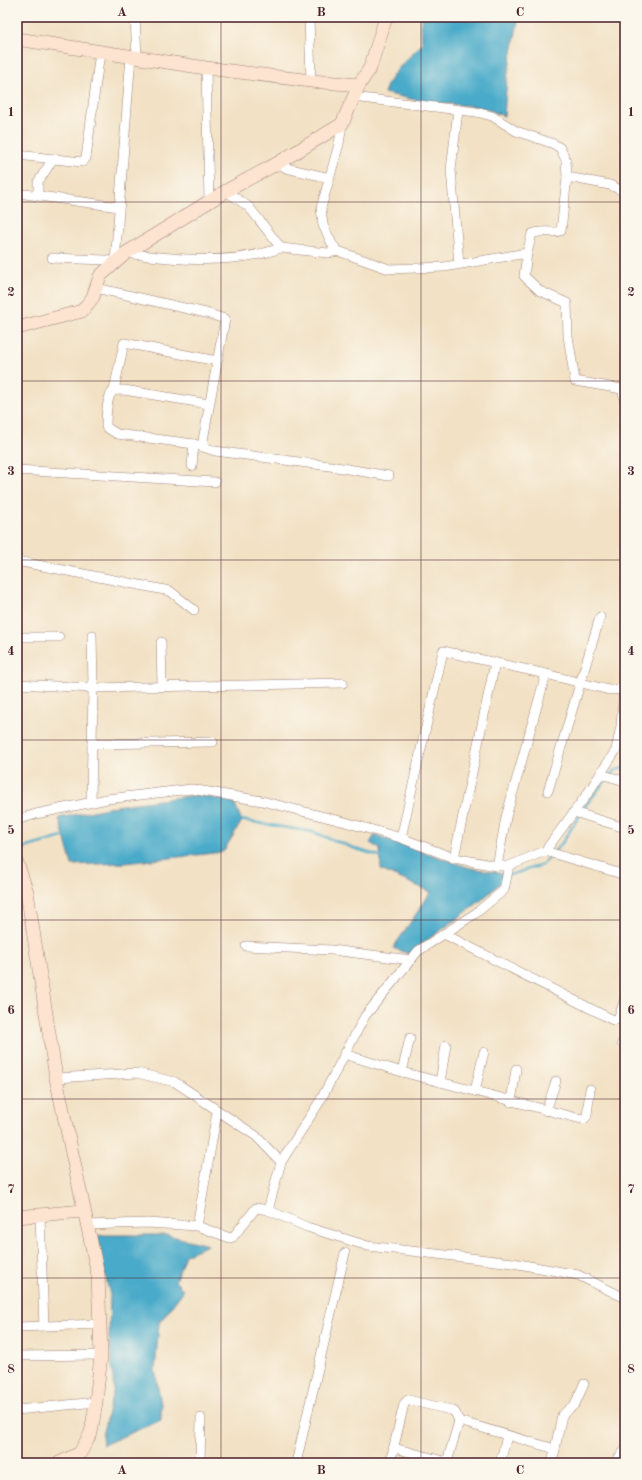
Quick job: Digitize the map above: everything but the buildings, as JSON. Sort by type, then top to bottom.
[{"type":"street","points":[[114,262],[134,57],[135,17]]},
{"type":"street","points":[[309,17],[311,38],[310,81]]},
{"type":"street","points":[[338,251],[329,238],[321,216],[321,208],[339,144],[342,124],[359,84],[370,68],[386,17]]},
{"type":"street","points":[[17,39],[206,68],[310,81],[359,84]]},
{"type":"street","points":[[17,156],[82,162],[86,158],[100,52]]},
{"type":"street","points":[[206,68],[209,202]]},
{"type":"street","points":[[353,97],[476,112],[492,116],[516,131],[554,144],[560,148],[566,160],[567,177],[561,231],[538,231],[532,234],[527,252],[524,276],[540,291],[567,303],[568,336],[575,381],[622,389],[625,401]]},
{"type":"street","points":[[458,110],[451,170],[459,264]]},
{"type":"street","points":[[17,328],[82,311],[93,297],[100,276],[114,262],[126,253],[226,191],[278,163],[342,124]]},
{"type":"street","points":[[38,196],[38,182],[54,159]]},
{"type":"street","points":[[278,163],[286,168],[330,178]]},
{"type":"street","points":[[567,177],[610,185],[625,192]]},
{"type":"street","points":[[226,191],[249,207],[282,248]]},
{"type":"street","points":[[25,194],[119,207]]},
{"type":"street","points":[[126,253],[168,259],[261,255],[282,248],[328,253],[338,251],[389,269],[430,268],[527,252]]},
{"type":"street","points":[[52,258],[106,260],[114,262]]},
{"type":"street","points":[[96,288],[225,319],[209,410],[192,466]]},
{"type":"street","points":[[217,361],[124,343],[114,390],[110,393],[106,428],[118,434],[198,445],[215,451],[330,466],[390,476]]},
{"type":"street","points":[[114,390],[124,390],[209,404]]},
{"type":"street","points":[[17,470],[216,482]]},
{"type":"street","points":[[17,562],[170,591],[194,610]]},
{"type":"street","points":[[548,791],[600,617]]},
{"type":"street","points":[[91,802],[93,688],[92,635]]},
{"type":"street","points":[[17,637],[59,637]]},
{"type":"street","points":[[161,642],[162,686]]},
{"type":"street","points":[[401,838],[443,651],[609,690],[624,689]]},
{"type":"street","points":[[454,858],[495,663]]},
{"type":"street","points":[[497,866],[506,817],[546,674]]},
{"type":"street","points":[[507,873],[550,852],[606,776],[616,750],[621,726],[625,676]]},
{"type":"street","points":[[17,684],[93,688],[343,683]]},
{"type":"street","points":[[92,744],[213,742]]},
{"type":"street","points":[[606,776],[625,781]]},
{"type":"street","points":[[17,820],[36,814],[91,802],[191,789],[262,801],[345,822],[401,838],[454,858],[497,866],[507,873]]},
{"type":"street","points":[[578,814],[625,828]]},
{"type":"street","points":[[550,852],[625,875]]},
{"type":"street","points":[[17,863],[27,892],[56,1078],[83,1211],[98,1275],[101,1324],[100,1355],[96,1402],[91,1433],[80,1458],[59,1463]]},
{"type":"street","points":[[268,1210],[281,1162],[320,1101],[365,1016],[418,952],[476,913],[504,890],[507,873]]},
{"type":"street","points":[[444,934],[613,1020],[618,1019],[625,999]]},
{"type":"street","points":[[246,946],[332,950],[411,960]]},
{"type":"street","points":[[402,1072],[410,1038]]},
{"type":"street","points":[[440,1082],[446,1045]]},
{"type":"street","points":[[475,1091],[484,1052]]},
{"type":"street","points":[[344,1054],[402,1072],[511,1102],[546,1111],[586,1118],[590,1089]]},
{"type":"street","points":[[511,1102],[516,1069]]},
{"type":"street","points":[[56,1078],[137,1073],[175,1082],[217,1112],[256,1136],[281,1162]]},
{"type":"street","points":[[546,1111],[556,1081]]},
{"type":"street","points":[[197,1226],[217,1112]]},
{"type":"street","points":[[87,1225],[147,1224],[197,1226],[224,1237],[233,1237],[256,1208],[268,1210],[307,1228],[368,1246],[513,1263],[578,1275],[625,1298]]},
{"type":"street","points":[[17,1217],[83,1211]]},
{"type":"street","points":[[40,1216],[44,1326]]},
{"type":"street","points":[[296,1463],[345,1253]]},
{"type":"street","points":[[17,1327],[101,1324]]},
{"type":"street","points":[[17,1356],[100,1355]]},
{"type":"street","points":[[552,1463],[562,1415],[575,1404],[584,1384]]},
{"type":"street","points":[[390,1463],[404,1404],[408,1400],[431,1404],[455,1412],[459,1421],[447,1462],[394,1448]]},
{"type":"street","points":[[17,1410],[96,1402]]},
{"type":"street","points":[[200,1463],[201,1418]]},
{"type":"street","points":[[459,1421],[555,1449]]},
{"type":"street","points":[[500,1463],[507,1436]]},
{"type":"street","points":[[615,1463],[625,1450]]},
{"type":"water","points":[[421,17],[519,17],[507,78],[504,116],[481,107],[420,101],[384,93],[395,72],[422,44]]},
{"type":"water","points":[[196,795],[234,802],[242,821],[223,852],[125,863],[72,865],[59,818],[122,805]]},
{"type":"water","points":[[375,835],[470,868],[502,873],[502,881],[469,910],[409,954],[393,948],[431,892],[381,870],[380,849],[370,843]]},
{"type":"water","points":[[167,1235],[208,1245],[185,1255],[175,1281],[184,1290],[159,1323],[155,1370],[161,1404],[161,1420],[103,1445],[102,1435],[114,1389],[109,1338],[110,1295],[97,1240],[98,1236]]},
{"type":"waterway","points":[[610,775],[614,771],[625,767]]},
{"type":"waterway","points":[[554,852],[562,843],[588,802],[607,779]]},
{"type":"waterway","points":[[240,820],[313,832],[356,849],[383,857]]},
{"type":"waterway","points":[[17,850],[66,836]]},
{"type":"waterway","points":[[509,875],[542,865],[551,856]]}]
